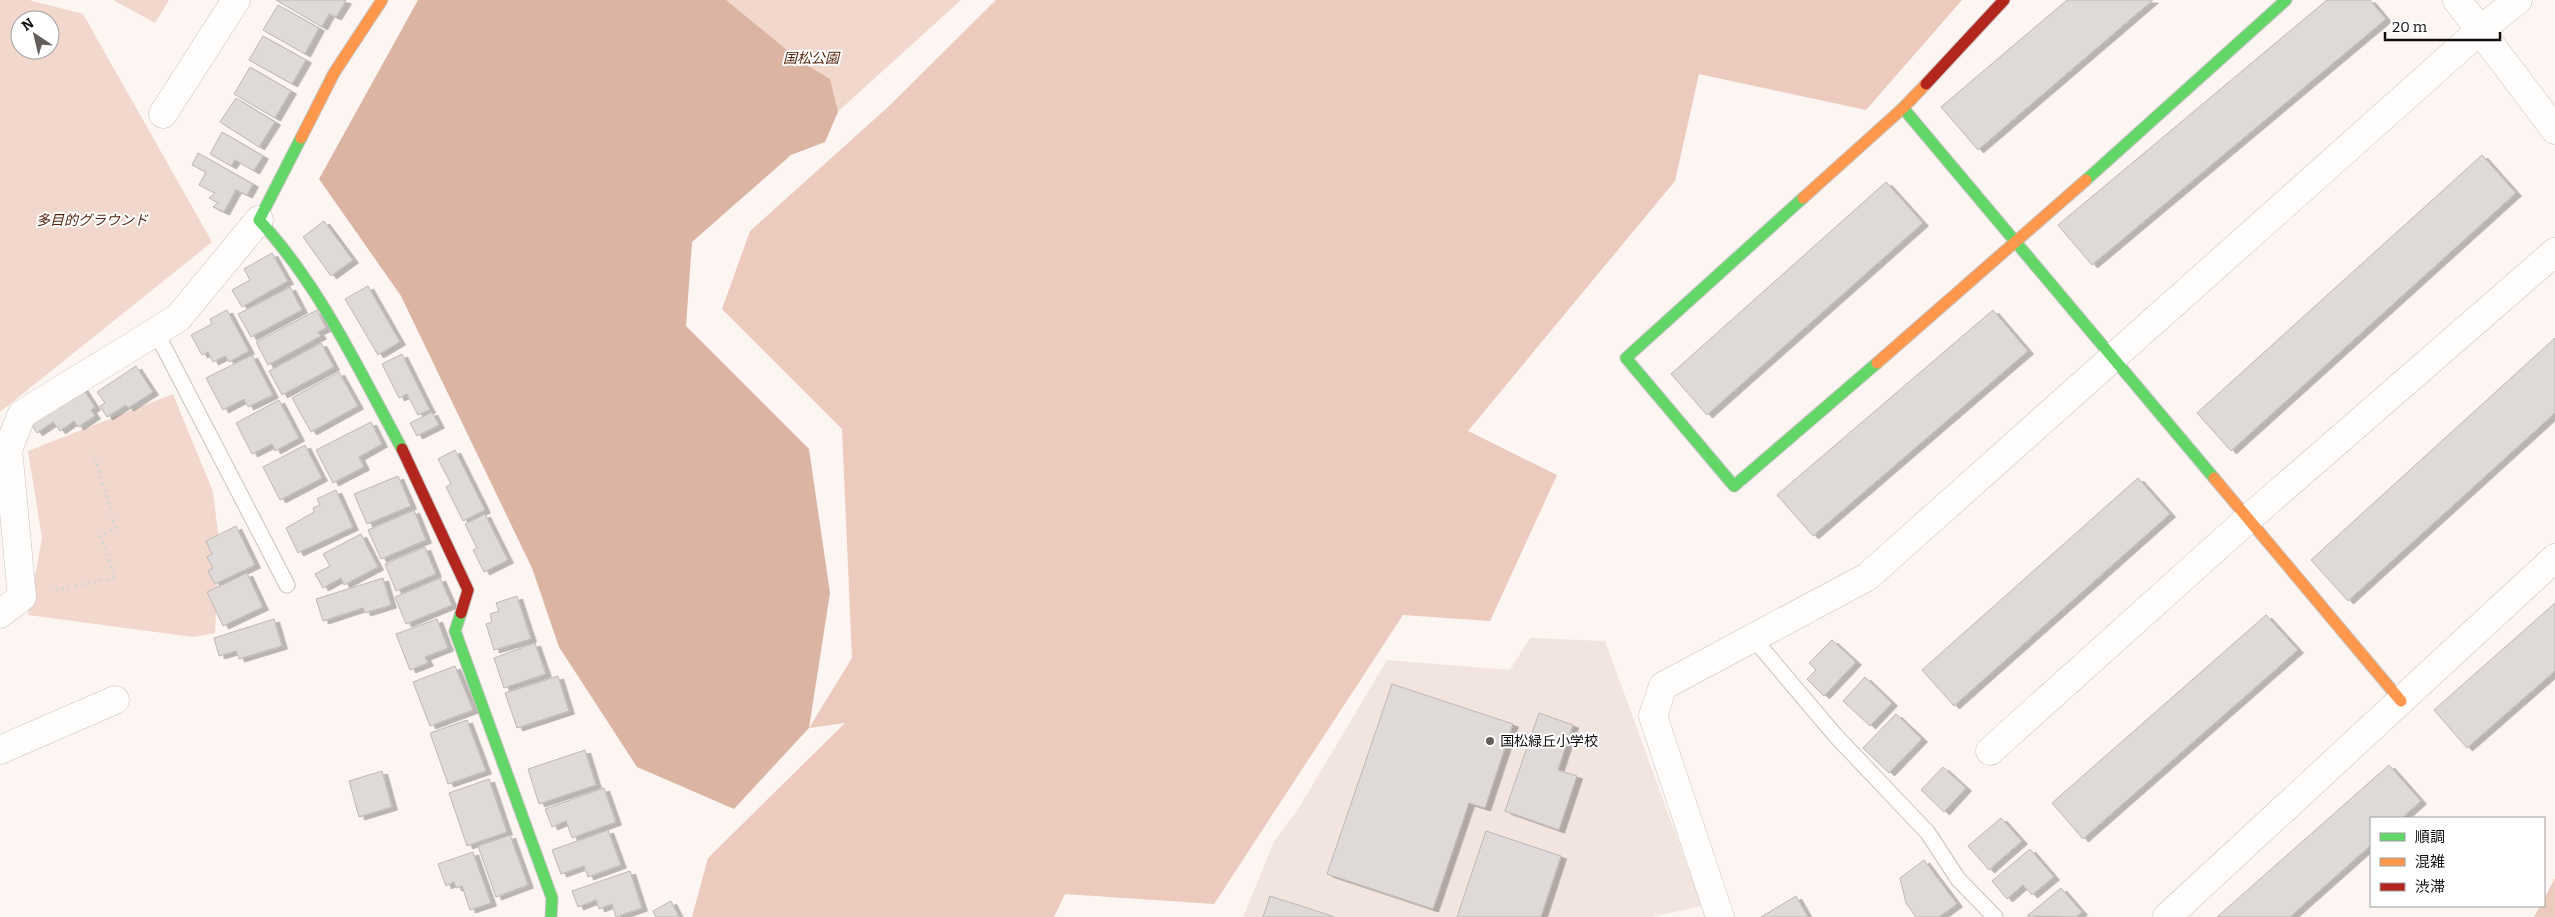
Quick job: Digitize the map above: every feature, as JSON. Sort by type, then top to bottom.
[{"type":"street","points":[[163,114],[236,0]]},
{"type":"street","points":[[0,614],[22,596],[8,450],[22,414],[178,318],[259,220],[334,73],[382,0]]},
{"type":"street","points":[[2004,0],[1903,108],[1626,358],[1734,486],[2016,243],[2286,0]]},
{"type":"street","points":[[2457,0],[2555,130]]},
{"type":"street","points":[[1720,917],[1653,716],[1663,686],[1867,577],[2479,31],[2518,0]]},
{"type":"street","points":[[1903,108],[2401,701]]},
{"type":"street","points":[[259,220],[282,245],[333,322],[406,456],[468,590],[455,631],[552,898],[551,917]]},
{"type":"street","points":[[1990,751],[2248,519],[2555,252]]},
{"type":"street","points":[[2167,917],[2555,558]]},
{"type":"street","points":[[0,750],[115,700]]},
{"type":"lane","points":[[156,332],[287,585]]},
{"type":"lane","points":[[1753,638],[1835,735],[1928,833],[1958,879],[1995,917]]},
{"type":"path","points":[[22,596],[115,578],[100,536],[116,529],[94,452]]},
{"type":"shaded area","points":[[418,0],[726,0],[799,60],[830,79],[838,112],[825,142],[791,155],[692,242],[686,326],[809,449],[830,593],[809,728],[734,809],[637,767],[559,647],[532,568],[401,296],[319,179]]},
{"type":"shaded area","points":[[996,0],[1962,0],[1866,110],[1699,74],[1675,181],[1468,431],[1557,475],[1490,621],[1403,615],[1214,904],[1065,894],[1054,917],[692,917],[708,858],[845,723],[809,728],[852,658],[842,429],[722,309],[750,231],[888,107]]},
{"type":"shaded area","name":"国松緑丘小学校","points":[[1530,638],[1605,641],[1702,906],[1651,917],[1243,917],[1274,842],[1297,811],[1387,660],[1510,670]]},
{"type":"shaded area","points":[[2555,878],[2555,917],[2534,917],[2539,907],[2545,907],[2545,897]]},
{"type":"green space","name":"多目的グラウンド","points":[[0,0],[29,0],[83,14],[212,242],[0,412]]},
{"type":"green space","points":[[113,0],[169,0],[155,23]]},
{"type":"green space","name":"国松公園","points":[[720,0],[961,0],[791,154]]},
{"type":"green space","points":[[173,394],[213,492],[219,541],[215,633],[193,637],[28,615],[42,538],[28,451]]},
{"type":"building","points":[[276,0],[346,1],[336,17],[329,14],[322,27]]},
{"type":"building","points":[[2067,0],[2153,0],[1978,150],[1941,107]]},
{"type":"building","points":[[2327,0],[2370,0],[2386,19],[2092,265],[2058,225]]},
{"type":"building","points":[[278,5],[319,28],[305,54],[263,30]]},
{"type":"building","points":[[263,36],[306,60],[292,84],[249,60]]},
{"type":"building","points":[[250,67],[291,91],[275,118],[234,94]]},
{"type":"building","points":[[236,98],[275,122],[259,147],[220,122]]},
{"type":"building","points":[[222,132],[263,156],[254,171],[235,160],[231,166],[210,154]]},
{"type":"building","points":[[198,153],[253,184],[247,195],[236,190],[224,212],[213,207],[218,203],[209,198],[215,193],[199,185],[206,172],[192,165]]},
{"type":"building","points":[[2482,155],[2516,193],[2231,451],[2197,413]]},
{"type":"building","points":[[1886,182],[1923,223],[1707,415],[1671,374]]},
{"type":"building","points":[[324,221],[353,260],[331,276],[303,237]]},
{"type":"building","points":[[272,253],[288,281],[242,307],[232,290],[250,280],[244,269]]},
{"type":"building","points":[[368,286],[400,342],[378,355],[345,299]]},
{"type":"building","points":[[290,287],[302,310],[251,337],[238,314]]},
{"type":"building","points":[[227,310],[249,351],[229,362],[225,356],[213,362],[208,352],[202,355],[191,335],[212,324],[210,319]]},
{"type":"building","points":[[317,310],[326,328],[318,332],[321,336],[268,365],[256,342]]},
{"type":"building","points":[[1993,310],[2028,351],[1813,536],[1777,495]]},
{"type":"building","points":[[2555,338],[2555,413],[2348,601],[2311,560]]},
{"type":"building","points":[[321,343],[334,367],[282,395],[269,371]]},
{"type":"building","points":[[402,354],[430,410],[418,415],[407,394],[399,398],[382,364]]},
{"type":"building","points":[[252,355],[273,395],[248,407],[244,399],[223,410],[206,378]]},
{"type":"building","points":[[136,366],[153,392],[128,408],[126,405],[107,417],[100,406],[105,403],[97,392]]},
{"type":"building","points":[[339,372],[358,406],[311,432],[292,398]]},
{"type":"building","points":[[80,384],[95,407],[91,410],[95,416],[78,427],[74,421],[60,431],[53,422],[37,433],[30,423]]},
{"type":"building","points":[[279,400],[299,438],[275,451],[272,444],[252,454],[236,423]]},
{"type":"building","points":[[432,412],[439,425],[417,436],[410,423]]},
{"type":"building","points":[[371,422],[382,444],[359,457],[364,467],[333,483],[316,450]]},
{"type":"building","points":[[305,445],[322,478],[280,500],[263,467]]},
{"type":"building","points":[[455,450],[485,510],[463,521],[446,487],[451,484],[438,459]]},
{"type":"building","points":[[398,476],[411,506],[367,524],[354,494]]},
{"type":"building","points":[[2138,478],[2170,514],[1954,706],[1922,670]]},
{"type":"building","points":[[336,490],[353,527],[298,553],[286,528],[314,512],[313,508],[320,505],[317,499]]},
{"type":"building","points":[[414,510],[426,540],[381,559],[368,530]]},
{"type":"building","points":[[485,514],[508,560],[484,572],[473,550],[477,548],[465,524]]},
{"type":"building","points":[[236,526],[255,565],[215,584],[208,571],[213,568],[207,557],[212,554],[206,541]]},
{"type":"building","points":[[361,534],[378,567],[344,585],[341,578],[323,588],[315,574],[330,566],[323,554]]},
{"type":"building","points":[[425,547],[436,574],[396,591],[385,564]]},
{"type":"building","points":[[247,573],[263,607],[223,626],[207,592]]},
{"type":"building","points":[[383,578],[391,605],[365,613],[363,608],[323,621],[316,599]]},
{"type":"building","points":[[440,578],[452,605],[406,624],[395,597]]},
{"type":"building","points":[[517,596],[531,639],[494,650],[486,624],[492,622],[490,614],[499,611],[496,603]]},
{"type":"building","points":[[2555,603],[2555,671],[2467,748],[2434,710]]},
{"type":"building","points":[[2266,615],[2298,650],[2083,839],[2052,803]]},
{"type":"building","points":[[274,619],[282,646],[239,659],[236,651],[219,656],[214,638]]},
{"type":"building","points":[[437,619],[448,648],[425,657],[428,663],[410,670],[396,634]]},
{"type":"building","points":[[1832,640],[1856,662],[1824,696],[1807,679],[1816,670],[1809,663]]},
{"type":"building","points":[[535,643],[546,674],[504,688],[494,658]]},
{"type":"building","points":[[455,666],[473,710],[430,726],[413,682]]},
{"type":"building","points":[[558,676],[569,711],[517,728],[505,693]]},
{"type":"building","points":[[1865,677],[1892,703],[1870,726],[1843,701]]},
{"type":"building","points":[[1392,684],[1513,724],[1485,808],[1469,803],[1433,909],[1327,874]]},
{"type":"building","points":[[1539,713],[1573,725],[1558,770],[1577,776],[1559,830],[1505,811]]},
{"type":"building","points":[[1896,714],[1922,739],[1889,773],[1863,748]]},
{"type":"building","points":[[467,720],[486,771],[448,784],[430,733]]},
{"type":"building","points":[[585,750],[596,785],[539,804],[528,769]]},
{"type":"building","points":[[2389,765],[2421,801],[2403,817],[2370,817],[2370,846],[2290,917],[2217,917]]},
{"type":"building","points":[[1943,767],[1966,788],[1944,812],[1921,790]]},
{"type":"building","points":[[382,771],[392,807],[359,817],[349,781]]},
{"type":"building","points":[[489,779],[507,832],[467,846],[449,793]]},
{"type":"building","points":[[604,788],[616,822],[572,838],[566,821],[552,827],[545,809]]},
{"type":"building","points":[[2001,818],[2022,841],[1989,870],[1968,846]]},
{"type":"building","points":[[608,830],[621,865],[588,877],[584,866],[561,874],[552,850]]},
{"type":"building","points":[[1486,831],[1561,856],[1541,917],[1457,917]]},
{"type":"building","points":[[510,835],[528,885],[496,897],[478,846]]},
{"type":"building","points":[[2030,849],[2054,877],[2032,895],[2023,885],[2007,899],[1992,881]]},
{"type":"building","points":[[473,852],[491,903],[470,910],[462,886],[456,888],[454,882],[446,886],[438,864]]},
{"type":"building","points":[[1924,860],[1957,904],[1939,917],[1916,917],[1906,903],[1900,878]]},
{"type":"building","points":[[630,871],[642,908],[616,917],[612,904],[599,909],[596,900],[578,907],[572,891]]},
{"type":"building","points":[[2061,888],[2082,912],[2076,917],[2027,916]]},
{"type":"building","points":[[1270,896],[1329,915],[1334,917],[1263,917]]},
{"type":"building","points":[[1796,896],[1808,917],[1761,917]]},
{"type":"building","points":[[671,901],[679,917],[656,917],[653,911]]},
{"type":"traffic: fast","points":[[2086,180],[2286,0]]},
{"type":"traffic: fast","points":[[1903,108],[2214,478]]},
{"type":"traffic: fast","points":[[301,138],[259,220],[281,246],[320,301],[354,359],[402,449]]},
{"type":"traffic: fast","points":[[1803,198],[1626,358],[1734,486],[1877,363]]},
{"type":"traffic: fast","points":[[461,613],[455,631],[552,898],[551,917]]},
{"type":"traffic: slow","points":[[301,138],[334,73],[382,0]]},
{"type":"traffic: slow","points":[[1803,198],[1903,108],[1926,84]]},
{"type":"traffic: slow","points":[[1877,363],[2086,180]]},
{"type":"traffic: slow","points":[[2214,478],[2401,701]]},
{"type":"traffic: jam","points":[[1926,84],[2004,0]]},
{"type":"traffic: jam","points":[[402,449],[468,590],[461,613]]},
{"type":"place","name":"国松緑丘小学校","points":[[1490,741]]}]
